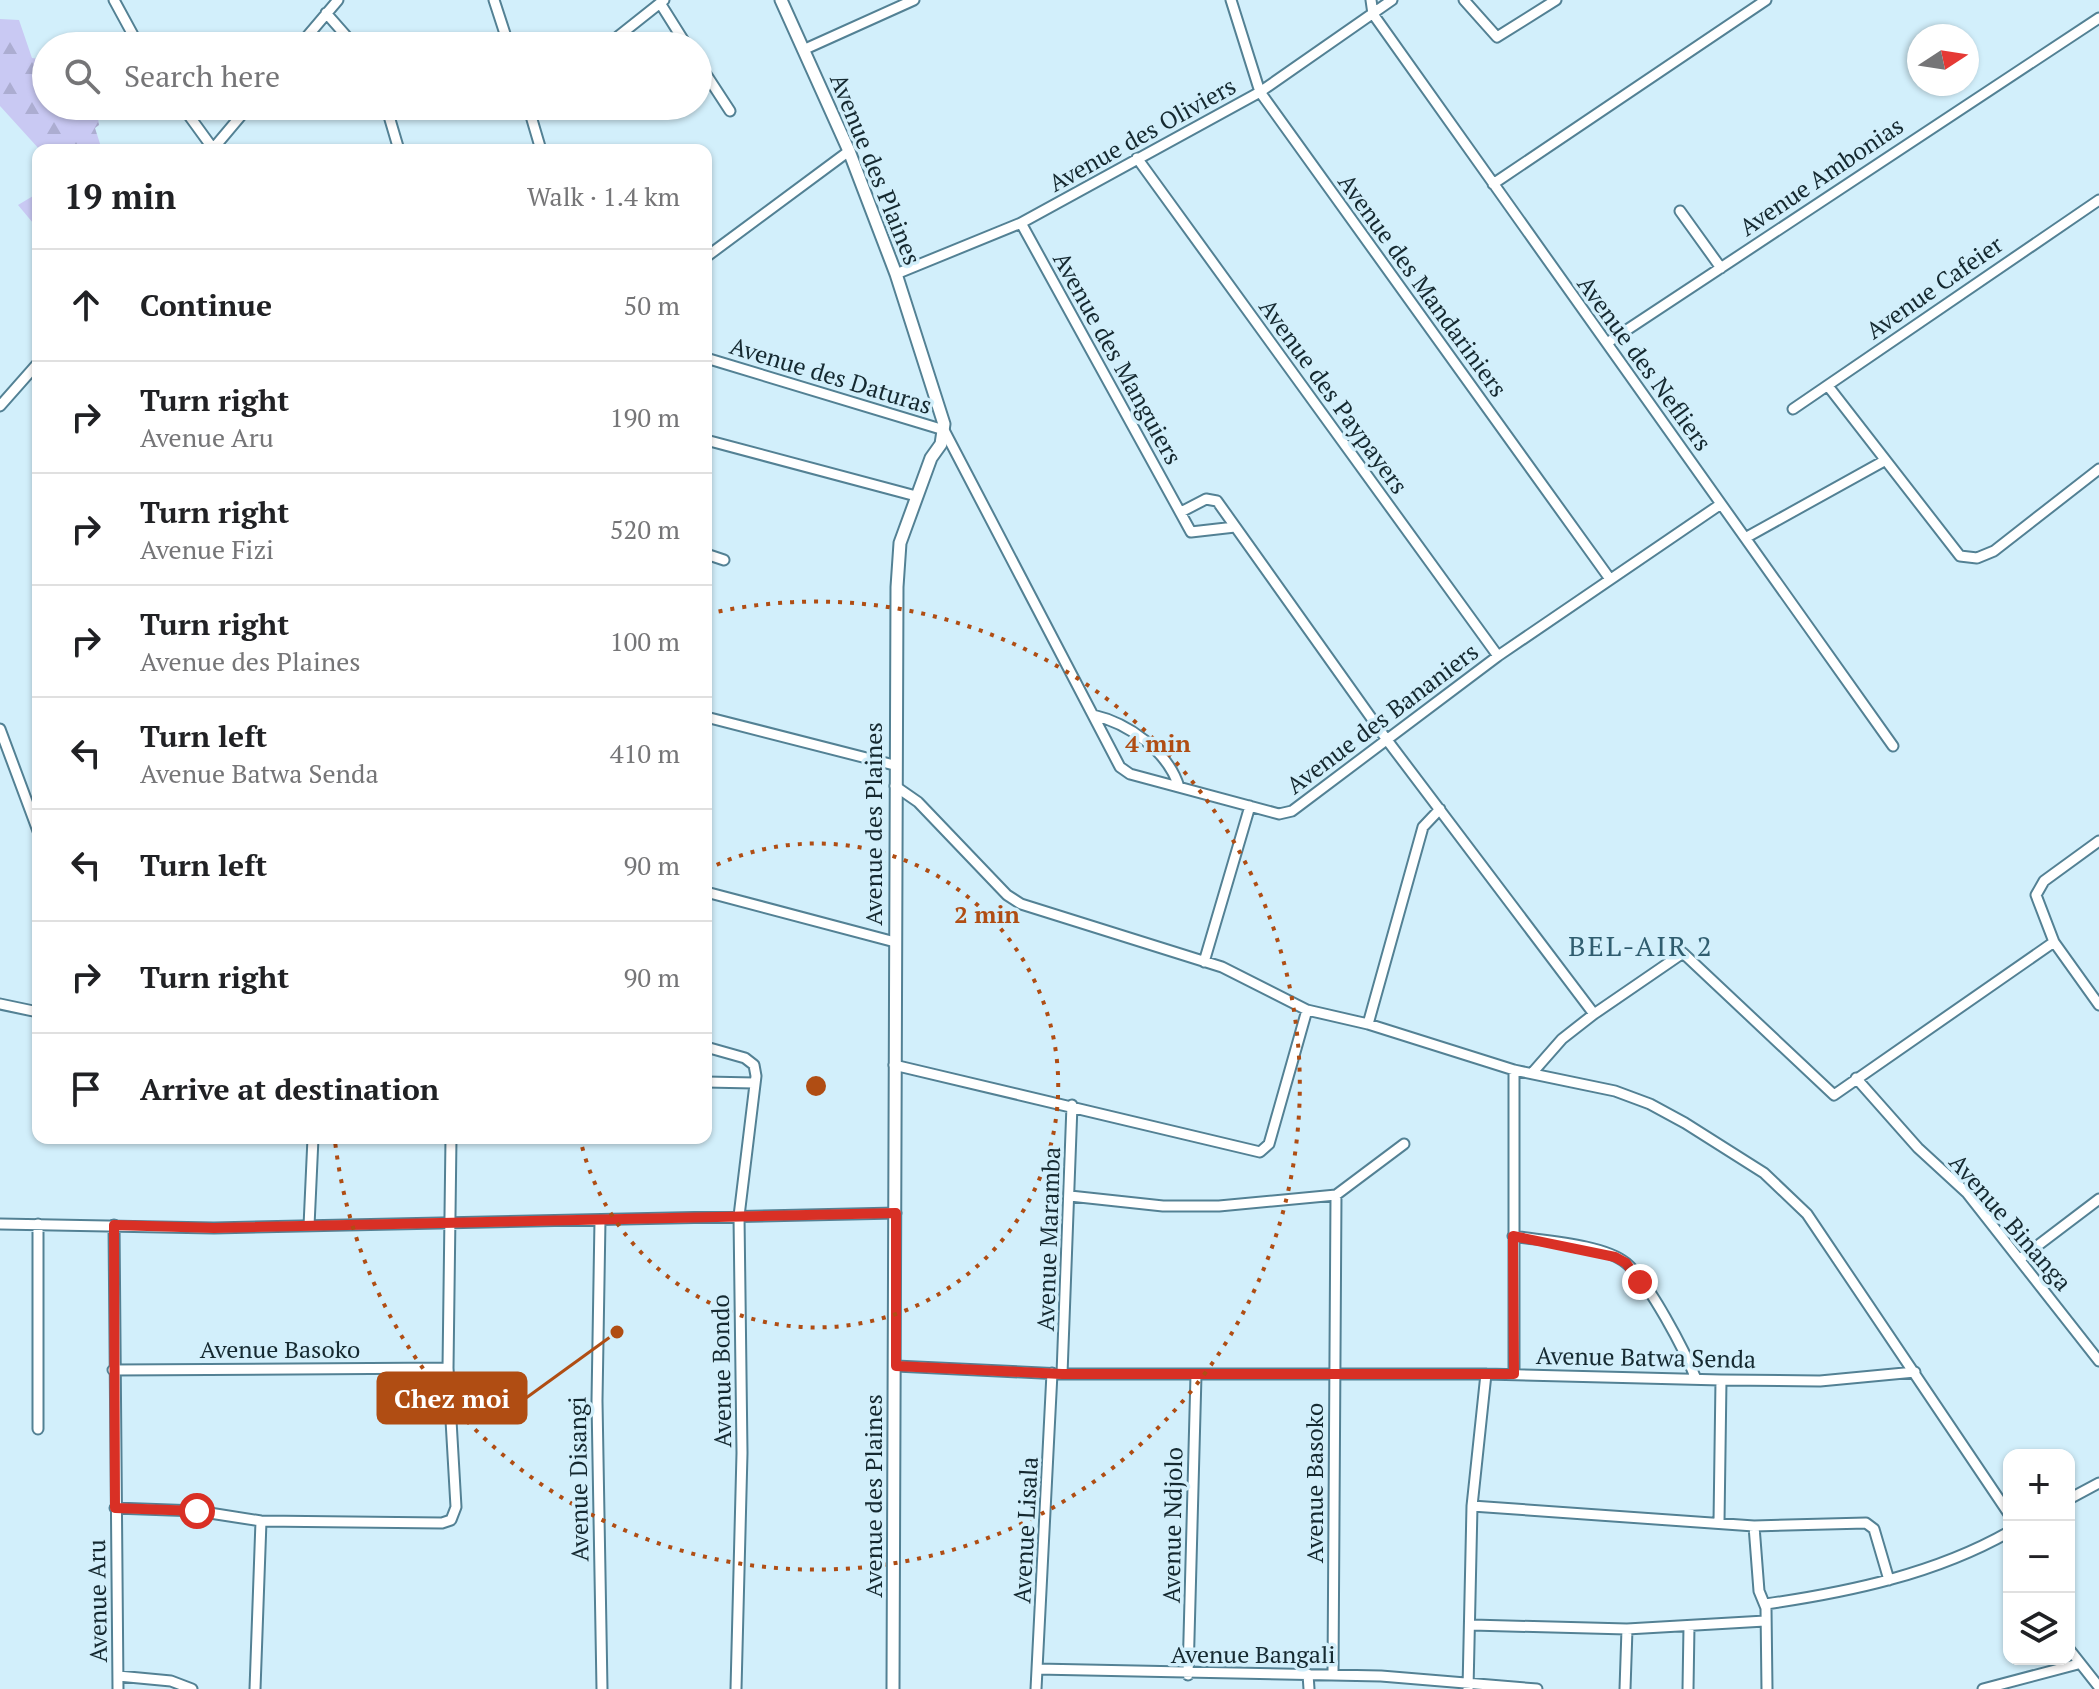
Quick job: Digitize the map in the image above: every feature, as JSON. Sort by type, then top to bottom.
[{"type":"street","points":[[126,0],[115,2],[131,32]]},
{"type":"street","points":[[310,32],[338,0]]},
{"type":"street","points":[[494,0],[504,32]]},
{"type":"street","name":"Avenue des Plaines","points":[[781,0],[849,151],[896,274],[944,430],[900,543],[894,765],[896,1366],[893,1689]]},
{"type":"street","points":[[803,50],[914,0]]},
{"type":"street","name":"Avenue des Mandariniers","points":[[1231,0],[1260,92],[1610,579]]},
{"type":"street","name":"Avenue des Nefliers","points":[[1371,0],[1373,14],[1893,746]]},
{"type":"street","name":"Avenue des Oliviers","points":[[896,274],[1021,223],[1260,92],[1392,0]]},
{"type":"street","points":[[1464,0],[1497,37],[1556,0]]},
{"type":"street","points":[[1493,184],[1766,0]]},
{"type":"street","points":[[624,32],[662,2],[679,32]]},
{"type":"street","points":[[326,13],[343,32]]},
{"type":"street","name":"Avenue Ambonias","points":[[1607,343],[2099,18]]},
{"type":"street","points":[[712,83],[730,111]]},
{"type":"street","points":[[192,120],[209,144]]},
{"type":"street","points":[[218,144],[238,120]]},
{"type":"street","points":[[390,120],[397,144]]},
{"type":"street","points":[[533,120],[539,144]]},
{"type":"street","points":[[712,253],[849,151]]},
{"type":"street","name":"Avenue des Paypayers","points":[[1137,158],[1498,656]]},
{"type":"street","name":"Avenue Cafeier","points":[[1793,409],[2005,260],[2099,200]]},
{"type":"street","points":[[1680,211],[1721,268]]},
{"type":"street","name":"Avenue des Manguiers","points":[[1021,223],[1191,532],[1235,527]]},
{"type":"street","name":"Avenue des Daturas","points":[[712,360],[944,430]]},
{"type":"street","points":[[0,406],[32,370]]},
{"type":"street","points":[[1828,386],[1951,549],[1969,559],[1994,551],[2099,469]]},
{"type":"street","name":"Avenue des Bananiers","points":[[944,430],[1125,772],[1287,814],[1498,656],[1721,504]]},
{"type":"street","points":[[712,442],[916,496]]},
{"type":"street","points":[[1747,537],[1884,461]]},
{"type":"street","points":[[1181,512],[1212,498],[1387,740],[1594,1014]]},
{"type":"street","points":[[712,556],[724,560]]},
{"type":"street","points":[[1093,715],[1123,724],[1171,766],[1179,787]]},
{"type":"street","points":[[712,719],[894,765]]},
{"type":"street","points":[[0,729],[32,815]]},
{"type":"street","points":[[895,786],[918,802],[1013,899],[1204,962],[1262,984],[1307,1010],[1368,1024],[1514,1070],[1615,1091],[1650,1104],[1764,1173],[1814,1222],[2003,1505]]},
{"type":"street","points":[[1204,962],[1250,806]]},
{"type":"street","points":[[1368,1024],[1423,827],[1440,809]]},
{"type":"street","points":[[2099,841],[2038,889],[2039,911],[2054,942],[2099,1005]]},
{"type":"street","points":[[712,894],[895,942]]},
{"type":"street","points":[[1533,1072],[1562,1039],[1683,953],[1833,1094],[2054,942]]},
{"type":"street","points":[[0,1004],[32,1011]]},
{"type":"street","points":[[894,1065],[1260,1152],[1269,1144],[1307,1010]]},
{"type":"street","name":"Avenue Bondo","points":[[712,1049],[745,1058],[754,1065],[739,1216],[742,1453],[736,1689]]},
{"type":"street","points":[[1514,1070],[1514,1374]]},
{"type":"street","name":"Avenue Binanga","points":[[1856,1078],[1918,1148],[1967,1193],[2097,1355]]},
{"type":"street","points":[[712,1082],[754,1083]]},
{"type":"street","name":"Avenue Maramba","points":[[1057,1373],[1070,1196],[1072,1105]]},
{"type":"street","points":[[309,1226],[313,1144]]},
{"type":"street","points":[[115,1508],[197,1511],[261,1521],[442,1523],[451,1520],[456,1507],[448,1368],[451,1144]]},
{"type":"street","points":[[1070,1196],[1163,1206],[1219,1206],[1336,1195],[1404,1144]]},
{"type":"street","name":"Avenue Basoko","points":[[1333,1675],[1336,1195]]},
{"type":"street","points":[[2020,1259],[2099,1199]]},
{"type":"street","points":[[0,1224],[309,1226],[896,1213]]},
{"type":"street","name":"Avenue Disangi","points":[[600,1220],[597,1401],[602,1689]]},
{"type":"street","points":[[38,1224],[38,1429]]},
{"type":"street","name":"Avenue Aru","points":[[114,1225],[118,1689]]},
{"type":"street","points":[[1513,1236],[1577,1247],[1626,1263],[1676,1333],[1696,1379]]},
{"type":"street","name":"Avenue Batwa Senda","points":[[896,1366],[1057,1373],[1514,1374],[1820,1381],[1915,1372]]},
{"type":"street","name":"Avenue Basoko","points":[[113,1370],[448,1368]]},
{"type":"street","name":"Avenue Lisala","points":[[1036,1689],[1057,1373]]},
{"type":"street","points":[[1468,1685],[1472,1625],[1472,1506],[1486,1374]]},
{"type":"street","name":"Avenue Ndjolo","points":[[1188,1675],[1196,1375]]},
{"type":"street","points":[[1719,1522],[1721,1380]]},
{"type":"street","points":[[2075,1496],[2099,1483]]},
{"type":"street","points":[[1472,1506],[1754,1526],[1868,1524],[1874,1529],[1889,1580]]},
{"type":"street","points":[[255,1689],[261,1521]]},
{"type":"street","points":[[1754,1526],[1759,1591],[1766,1604],[1767,1689]]},
{"type":"street","points":[[1766,1604],[1852,1591],[2003,1539]]},
{"type":"street","points":[[1472,1625],[1627,1629],[1765,1621]]},
{"type":"street","points":[[1688,1689],[1689,1626]]},
{"type":"street","points":[[1625,1689],[1627,1629]]},
{"type":"street","points":[[2075,1659],[2099,1687]]},
{"type":"street","points":[[1990,1688],[2078,1664]]},
{"type":"street","name":"Avenue Bangali","points":[[1037,1669],[1188,1675],[1381,1676],[1537,1689]]},
{"type":"street","points":[[1308,1674],[1309,1689]]},
{"type":"street","points":[[118,1676],[171,1681],[192,1689]]},
{"type":"street","points":[[1381,1676],[1381,1689]]},
{"type":"green space","points":[[0,19],[19,20],[32,58],[32,120],[98,120],[99,125],[95,128],[100,144],[35,144],[0,106]]},
{"type":"green space","points":[[32,197],[32,222],[18,205]]},
{"type":"place","name":"Chez moi","points":[[617,1332]]},
{"type":"district","name":"BEL-AIR 2","points":[[1641,945]]},
{"type":"route","points":[[197,1511],[115,1508],[114,1225],[214,1228],[896,1213],[896,1366],[1062,1374],[1514,1374],[1513,1236],[1615,1257],[1626,1263],[1640,1282]]}]
